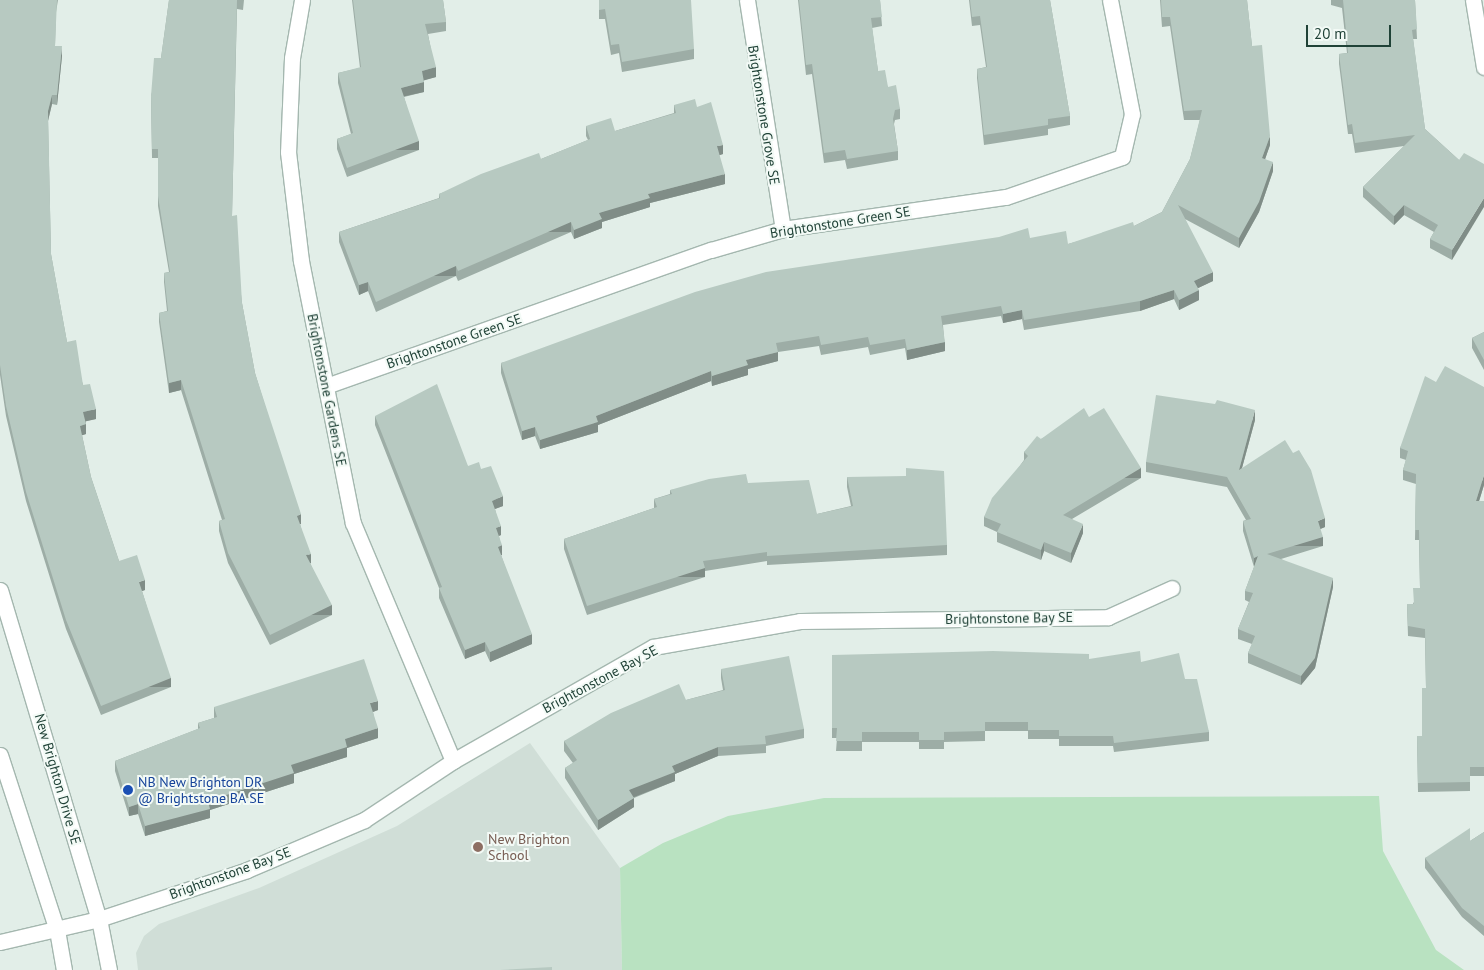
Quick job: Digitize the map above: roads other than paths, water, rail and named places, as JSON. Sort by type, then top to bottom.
[{"type":"street","name":"Brightonstone Gardens SE","points":[[302,0],[292,58],[288,152],[302,261],[353,523],[453,762]]},
{"type":"street","name":"Brightonstone Grove SE","points":[[747,0],[783,229]]},
{"type":"street","name":"Brightonstone Green SE","points":[[326,386],[783,229],[1006,197],[1122,157],[1132,114],[1110,0]]},
{"type":"street","points":[[1473,0],[1484,67]]},
{"type":"street","name":"Brightonstone Bay SE","points":[[0,942],[56,930],[99,918],[247,870],[355,824],[453,762],[654,646],[800,622],[1108,617],[1172,588]]},
{"type":"street","name":"New Brighton Drive SE","points":[[0,590],[99,918],[109,970]]},
{"type":"street","points":[[0,755],[56,930],[64,970]]},
{"type":"place","name":"NB New Brighton DR @ Brightstone BA SE","points":[[128,790]]},
{"type":"place","name":"New Brighton School","points":[[478,847]]}]
